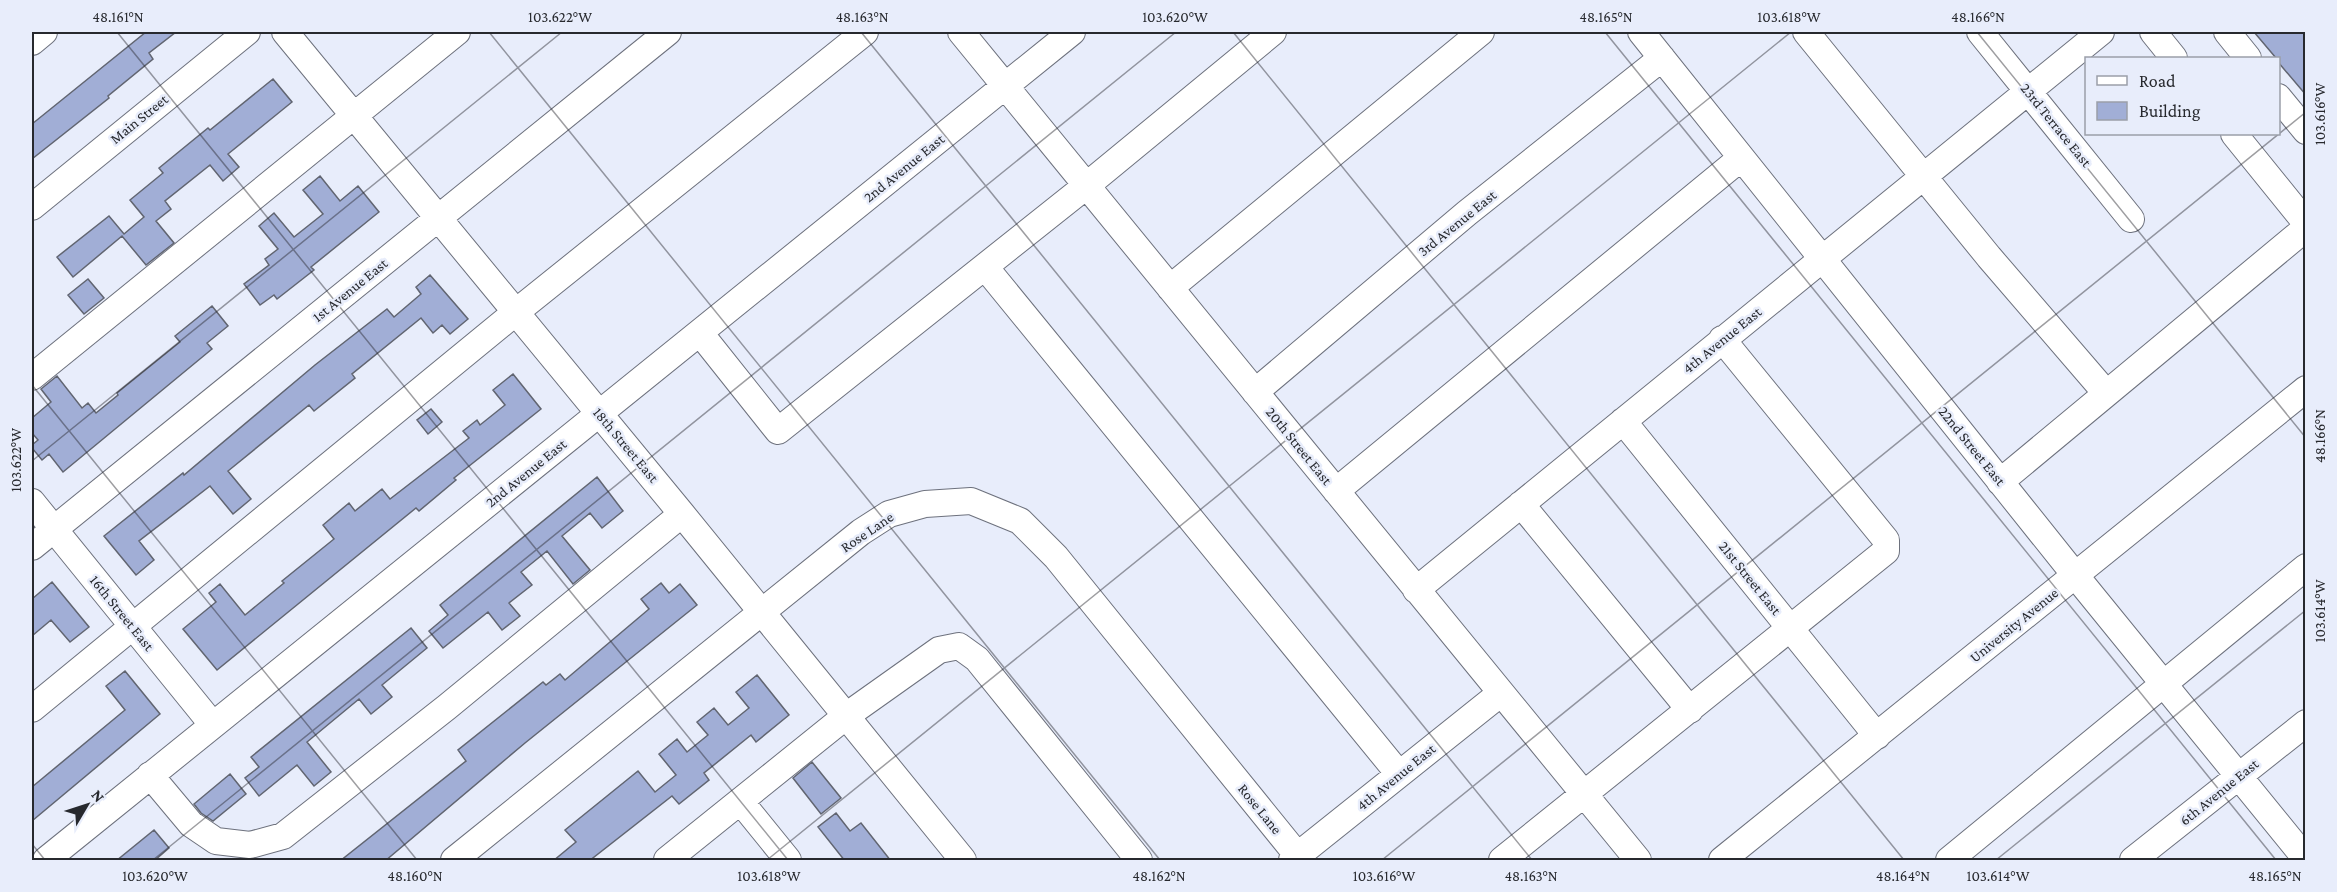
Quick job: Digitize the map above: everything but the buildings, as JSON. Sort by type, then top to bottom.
[{"type":"street","points":[[32,42],[44,32]]},
{"type":"street","name":"Main Street","points":[[32,207],[247,32]]},
{"type":"street","name":"18th Street East","points":[[285,32],[600,413],[963,861]]},
{"type":"street","points":[[32,377],[457,32]]},
{"type":"street","name":"1st Avenue East","points":[[32,547],[668,32]]},
{"type":"street","points":[[32,708],[516,312],[865,32]]},
{"type":"street","name":"20th Street East","points":[[961,32],[1638,861]]},
{"type":"street","name":"2nd Avenue East","points":[[52,859],[212,724],[1072,32]]},
{"type":"street","points":[[700,333],[778,431],[1086,186],[1273,32]]},
{"type":"street","points":[[1170,288],[1481,32]]},
{"type":"street","name":"22nd Street East","points":[[1641,32],[2163,685],[2306,859]]},
{"type":"street","points":[[1806,32],[1989,257],[2106,393]]},
{"type":"street","name":"23rd Terrace East","points":[[1980,32],[2131,219]]},
{"type":"street","name":"4th Avenue East","points":[[1416,590],[2101,32]]},
{"type":"street","points":[[2153,32],[2173,57]]},
{"type":"street","points":[[2227,32],[2247,57]]},
{"type":"street","name":"3rd Avenue East","points":[[1255,392],[1467,213],[1662,58]]},
{"type":"street","points":[[2280,99],[2306,131]]},
{"type":"street","points":[[2235,135],[2306,223]]},
{"type":"street","points":[[1336,491],[1742,158]]},
{"type":"street","points":[[2000,482],[2306,228]]},
{"type":"street","points":[[985,267],[1399,774]]},
{"type":"street","points":[[1502,861],[1886,551],[1886,540],[1722,339]]},
{"type":"street","name":"University Avenue","points":[[1722,861],[2306,389]]},
{"type":"street","name":"21st Street East","points":[[1623,421],[1877,736]]},
{"type":"street","name":"Rose Lane","points":[[454,861],[861,532],[889,514],[925,504],[971,501],[1020,521],[1056,557],[1295,858]]},
{"type":"street","name":"16th Street East","points":[[32,502],[212,724]]},
{"type":"street","points":[[1521,504],[1690,710]]},
{"type":"street","points":[[150,775],[191,824],[216,841],[250,845],[283,836],[438,714],[682,514]]},
{"type":"street","points":[[1949,861],[2306,567]]},
{"type":"street","points":[[667,861],[846,716],[939,650],[960,646],[977,659],[1139,861]]},
{"type":"street","name":"4th Avenue East","points":[[1295,858],[1501,693]]},
{"type":"street","name":"6th Avenue East","points":[[2133,861],[2306,723]]},
{"type":"street","points":[[741,802],[788,861]]}]
